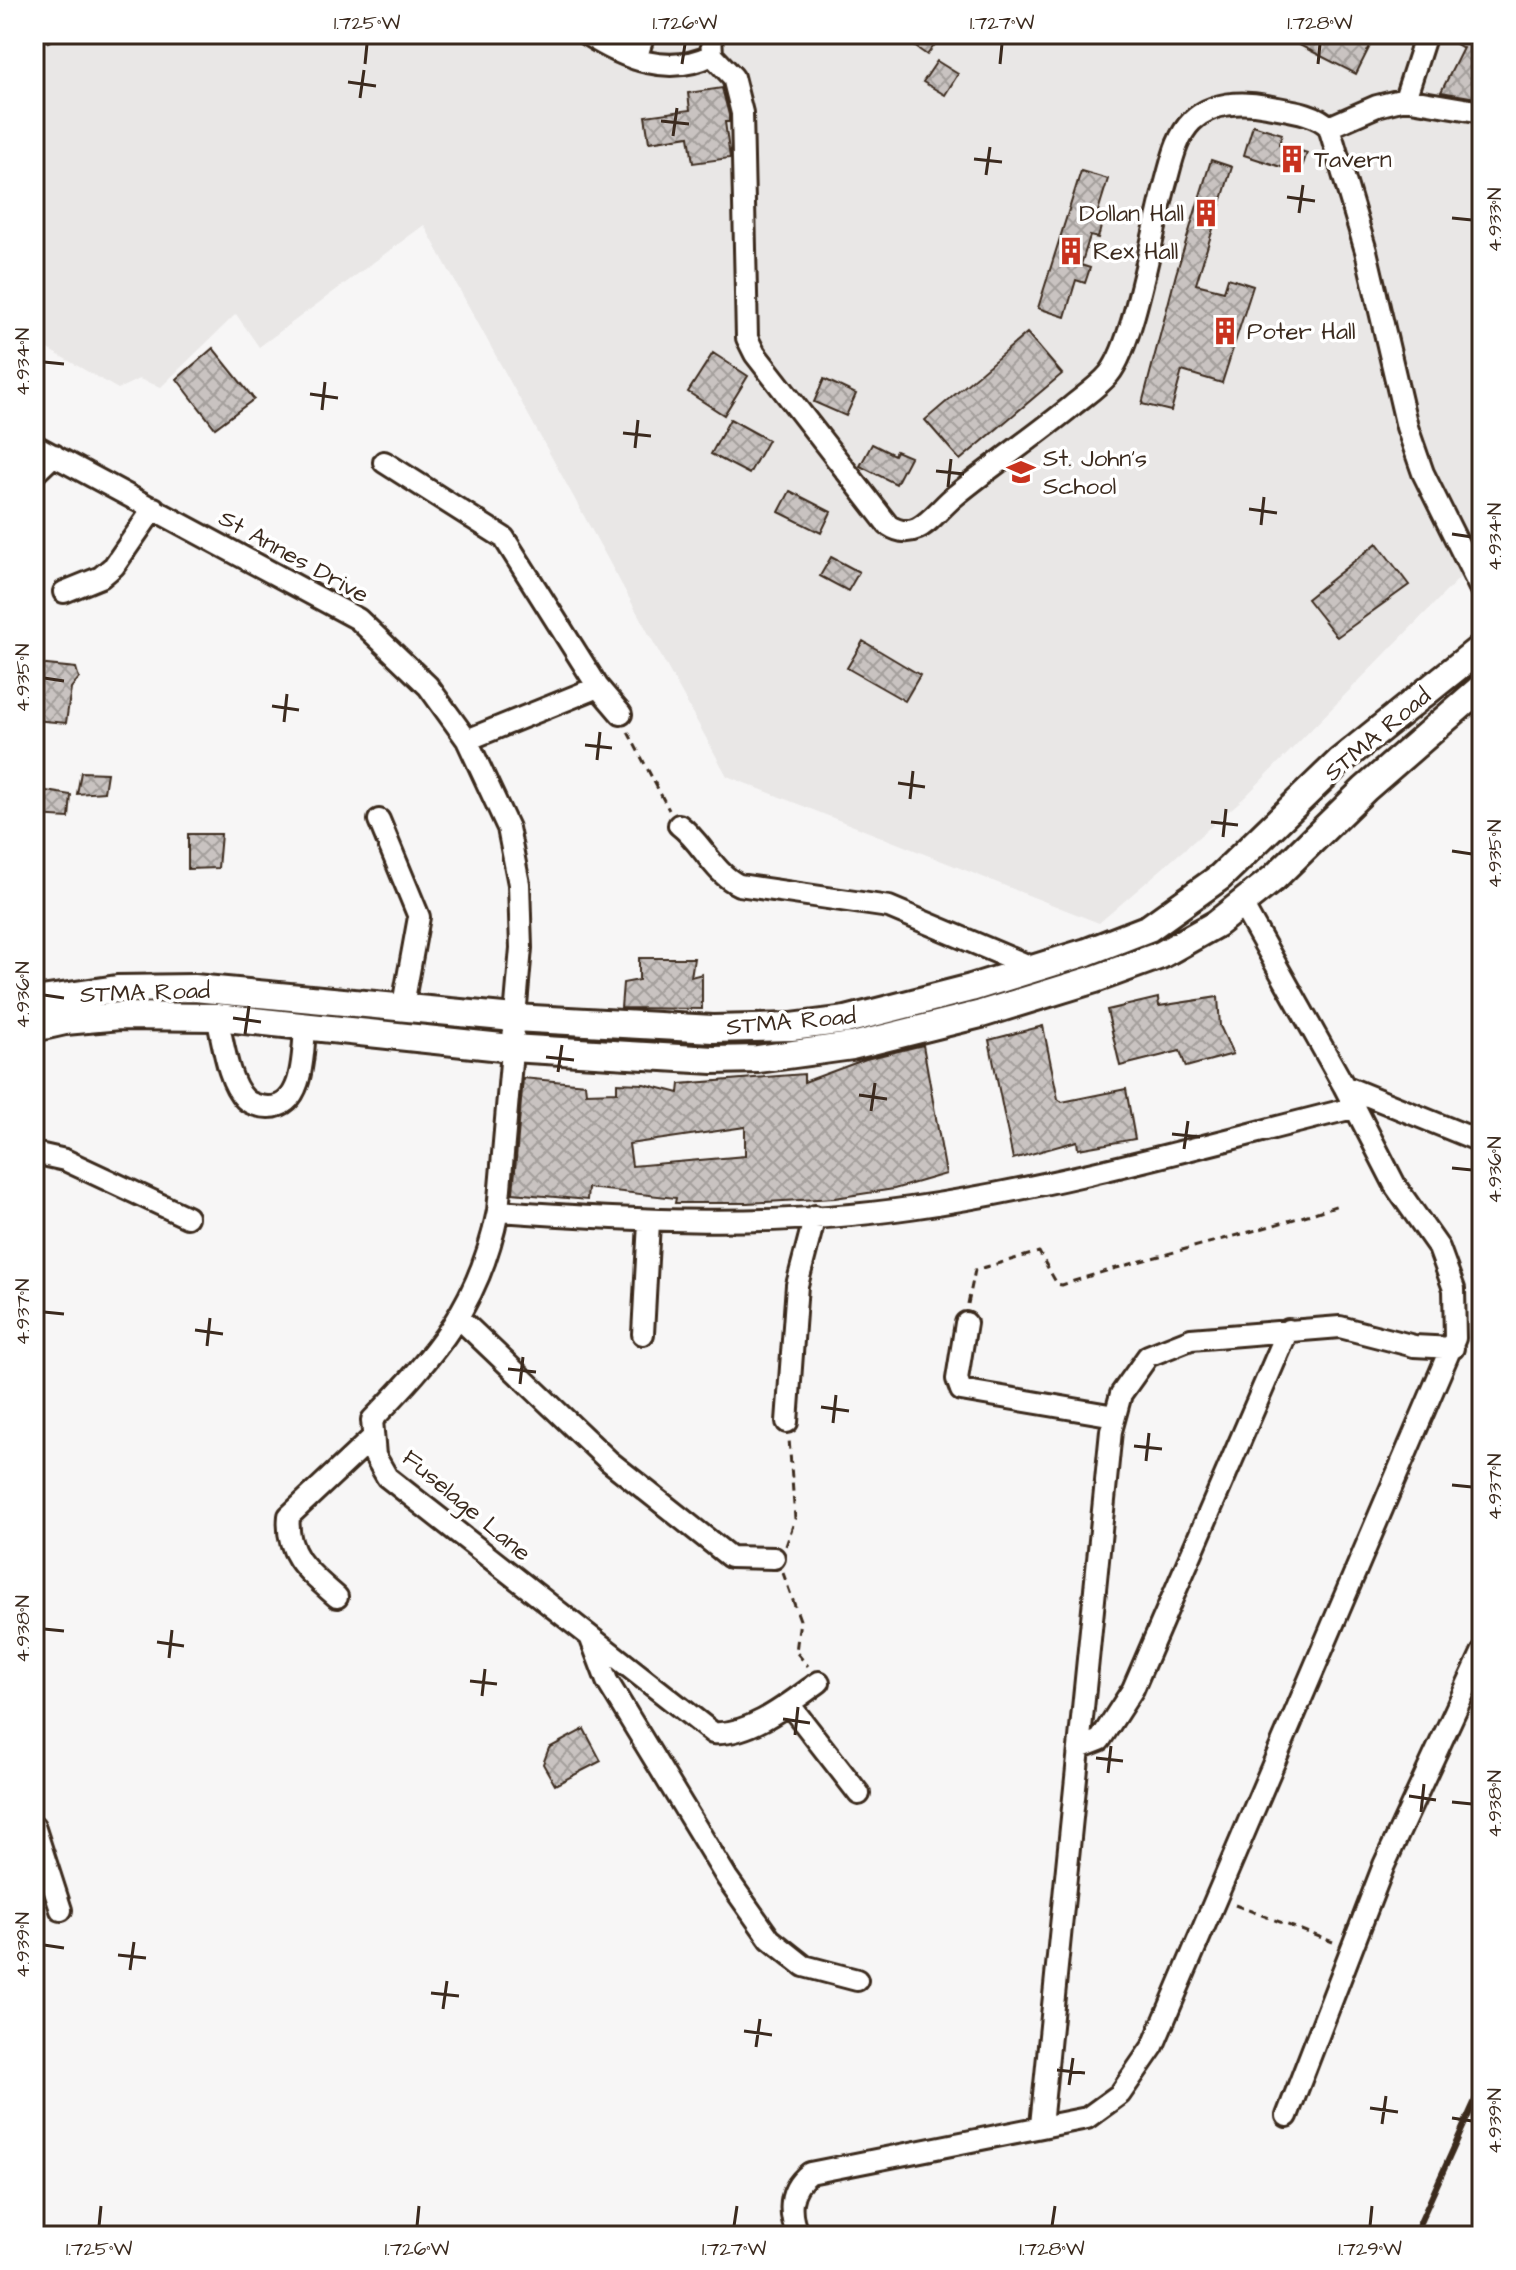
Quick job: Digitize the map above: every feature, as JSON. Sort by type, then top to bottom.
[{"type":"main road","name":"STMA Road","points":[[34,1001],[117,989],[194,988],[403,1005],[514,1018],[713,1029],[791,1027],[846,1020],[1034,968],[1149,928],[1220,877],[1339,762],[1482,647]]},
{"type":"main road","name":"STMA Road","points":[[34,1028],[120,1016],[217,1017],[511,1048],[713,1060],[758,1059],[852,1046],[981,1014],[1161,955],[1243,906],[1365,789],[1482,687]]},
{"type":"street","points":[[586,34],[636,59],[661,66],[693,64],[712,44],[733,77],[742,113],[747,338],[755,354],[878,513],[899,532],[912,533],[921,529],[952,498],[1026,444],[1109,374],[1129,333],[1173,155],[1193,120],[1226,104],[1247,102],[1316,118],[1329,127],[1366,251],[1407,427],[1423,473],[1482,592]]},
{"type":"street","points":[[636,59],[644,34]]},
{"type":"street","points":[[1405,99],[1426,34]]},
{"type":"street","points":[[1329,127],[1377,106],[1405,99],[1482,112]]},
{"type":"street","name":"St Annes Drive","points":[[34,445],[358,619],[428,686],[467,740],[508,828],[519,884],[521,948],[511,1048]]},
{"type":"street","points":[[34,474],[54,455]]},
{"type":"street","points":[[384,462],[504,538],[598,687],[621,714]]},
{"type":"street","points":[[64,592],[101,577],[114,566],[154,508]]},
{"type":"street","points":[[467,740],[598,687]]},
{"type":"street","points":[[379,820],[419,917],[403,1005]]},
{"type":"street","points":[[679,825],[699,843],[727,879],[739,885],[889,907],[1034,968]]},
{"type":"street","points":[[798,2236],[791,2209],[792,2197],[798,2183],[810,2173],[1087,2118],[1120,2094],[1153,2046],[1453,1348],[1454,1289],[1439,1248],[1396,1187],[1344,1086],[1243,906]]},
{"type":"street","points":[[217,1017],[234,1078],[245,1100],[261,1107],[279,1108],[291,1099],[302,1062],[305,1026]]},
{"type":"street","points":[[337,1597],[307,1570],[289,1542],[289,1516],[372,1438],[372,1420],[409,1382],[473,1295],[489,1254],[498,1211],[511,1048]]},
{"type":"street","points":[[1344,1086],[1482,1142]]},
{"type":"street","points":[[498,1211],[649,1222],[907,1209],[995,1194],[1353,1108]]},
{"type":"street","points":[[34,1153],[65,1160],[187,1217]]},
{"type":"street","points":[[787,1422],[797,1285],[815,1216]]},
{"type":"street","points":[[643,1334],[649,1222]]},
{"type":"street","points":[[458,1317],[609,1461],[730,1557],[774,1558]]},
{"type":"street","points":[[966,1323],[957,1379],[961,1390],[1115,1416]]},
{"type":"street","points":[[1041,2125],[1115,1416],[1121,1394],[1148,1356],[1191,1339],[1340,1327],[1414,1346],[1453,1348]]},
{"type":"street","points":[[1082,1747],[1100,1740],[1133,1689],[1288,1330]]},
{"type":"street","name":"Fuselage Lane","points":[[372,1438],[375,1456],[387,1477],[713,1733],[730,1734],[789,1704],[819,1682]]},
{"type":"street","points":[[591,1639],[607,1681],[727,1878],[770,1939],[804,1966],[857,1980]]},
{"type":"street","points":[[1287,2116],[1384,1865],[1482,1653]]},
{"type":"street","points":[[789,1704],[859,1794]]},
{"type":"street","points":[[34,1826],[61,1910]]},
{"type":"path","points":[[34,48],[64,34]]},
{"type":"path","points":[[621,714],[679,825]]},
{"type":"path","points":[[966,1323],[975,1270],[1039,1252],[1057,1284],[1062,1285],[1125,1263],[1290,1222],[1341,1204]]},
{"type":"path","points":[[787,1422],[795,1519],[788,1544],[774,1558],[787,1581],[800,1620],[796,1652],[819,1682]]},
{"type":"path","points":[[1215,1898],[1352,1949]]},
{"type":"shaded area","name":"St. John's School","points":[[34,34],[1482,34],[1482,555],[1245,797],[1099,923],[727,776],[424,225],[259,347],[236,314],[161,387],[139,379],[118,389],[34,341]]},
{"type":"building","points":[[897,34],[943,34],[927,55]]},
{"type":"building","points":[[1278,34],[1376,34],[1356,74]]},
{"type":"building","points":[[1439,34],[1482,34],[1482,86],[1476,98],[1441,92],[1463,48]]},
{"type":"building","points":[[937,61],[958,74],[945,95],[923,82]]},
{"type":"building","points":[[722,88],[729,115],[729,122],[725,122],[730,158],[693,163],[689,136],[649,142],[645,116],[690,110],[688,93]]},
{"type":"building","points":[[1253,125],[1282,134],[1279,144],[1307,153],[1300,173],[1244,155]]},
{"type":"building","points":[[1211,160],[1232,167],[1196,284],[1224,291],[1228,278],[1253,286],[1222,383],[1182,371],[1171,411],[1142,404],[1176,274]]},
{"type":"building","name":"Rex Hall","points":[[1081,171],[1108,179],[1095,221],[1102,223],[1098,238],[1090,236],[1081,265],[1090,268],[1085,283],[1076,280],[1065,317],[1038,308]]},
{"type":"building","points":[[1027,333],[1062,374],[960,460],[925,420]]},
{"type":"building","points":[[213,348],[254,399],[215,428],[177,379]]},
{"type":"building","points":[[713,353],[748,376],[724,415],[688,392]]},
{"type":"building","points":[[824,379],[856,394],[846,416],[814,402]]},
{"type":"building","points":[[730,419],[768,440],[749,474],[711,454]]},
{"type":"building","points":[[872,444],[894,455],[896,451],[910,457],[896,484],[860,466]]},
{"type":"building","points":[[790,491],[831,512],[821,533],[779,512]]},
{"type":"building","points":[[1377,543],[1409,585],[1337,637],[1307,599]]},
{"type":"building","points":[[831,557],[859,572],[848,591],[820,576]]},
{"type":"building","points":[[863,641],[920,675],[905,701],[847,668]]},
{"type":"building","points":[[37,664],[76,668],[79,678],[71,688],[66,723],[34,720]]},
{"type":"building","points":[[81,772],[107,773],[104,792],[77,794]]},
{"type":"building","points":[[34,789],[71,795],[69,818],[34,816]]},
{"type":"building","points":[[188,834],[221,834],[218,868],[188,869]]},
{"type":"building","points":[[639,958],[694,958],[691,977],[702,974],[702,1009],[621,1008],[623,983],[639,980]]},
{"type":"building","points":[[1218,997],[1220,1026],[1233,1054],[1186,1067],[1180,1051],[1120,1066],[1107,1010],[1158,998],[1159,1006]]},
{"type":"building","points":[[1043,1026],[1058,1099],[1062,1102],[1126,1089],[1135,1139],[1078,1149],[1077,1141],[1013,1159],[989,1040]]},
{"type":"building","points":[[923,1045],[946,1174],[894,1189],[835,1198],[747,1203],[675,1203],[676,1198],[588,1188],[587,1200],[513,1193],[523,1078],[585,1084],[586,1093],[617,1092],[617,1083],[644,1084],[679,1093],[680,1084],[804,1074],[804,1082],[866,1059]],"holes":[[[745,1127],[745,1156],[632,1166],[629,1144]]]},
{"type":"building","points":[[584,1729],[601,1761],[555,1785],[543,1764],[549,1748]]},
{"type":"railway","points":[[1414,2236],[1482,2085]]},
{"type":"place","name":"Tavern","points":[[1292,159]]},
{"type":"place","name":"Dollan Hall","points":[[1206,213]]},
{"type":"place","name":"Rex Hall","points":[[1071,251]]},
{"type":"place","name":"Poter Hall","points":[[1225,331]]},
{"type":"place","name":"St. John's School","points":[[1021,472]]}]
